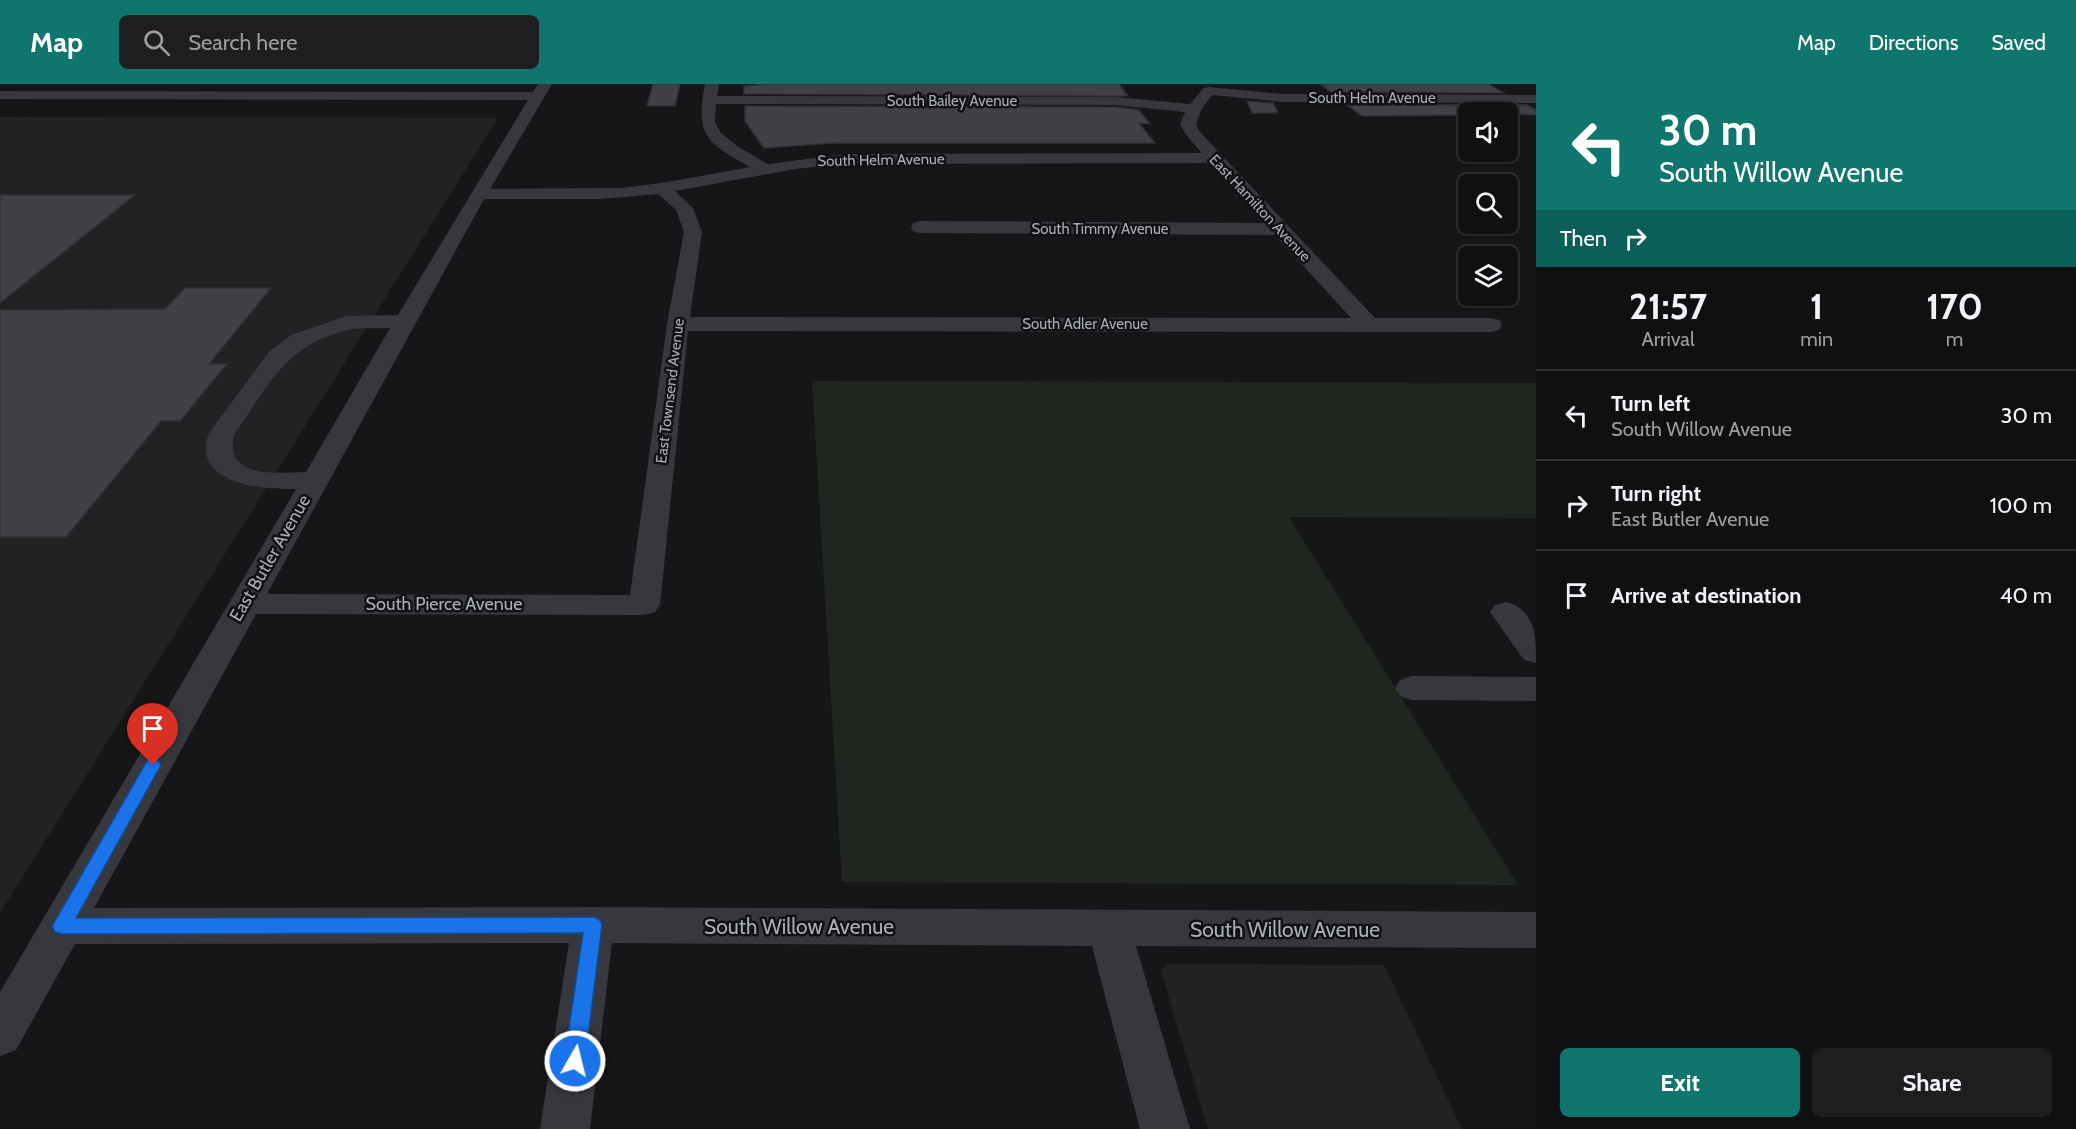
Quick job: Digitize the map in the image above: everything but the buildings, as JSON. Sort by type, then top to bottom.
[{"type":"street","points":[[77,95],[95,84]]},
{"type":"street","points":[[213,95],[228,84]]},
{"type":"street","points":[[350,96],[362,84]]},
{"type":"street","points":[[712,84],[708,122],[715,135],[731,149],[765,169]]},
{"type":"street","points":[[1379,84],[1400,98]]},
{"type":"street","points":[[1522,84],[1536,91]]},
{"type":"street","points":[[1194,109],[1211,88]]},
{"type":"street","name":"South Helm Avenue","points":[[1211,88],[1272,98],[1536,99]]},
{"type":"street","points":[[0,95],[350,96],[542,90]]},
{"type":"street","name":"East Butler Avenue","points":[[0,1035],[478,194],[542,90]]},
{"type":"street","name":"South Bailey Avenue","points":[[710,100],[1115,101],[1194,109]]},
{"type":"street","name":"East Hamilton Avenue","points":[[1194,109],[1189,128],[1368,324]]},
{"type":"street","name":"South Helm Avenue","points":[[478,194],[594,194],[661,188],[765,169],[846,159],[1214,158]]},
{"type":"street","name":"East Townsend Avenue","points":[[644,605],[678,324],[693,232],[684,208],[661,188]]},
{"type":"street","name":"South Timmy Avenue","points":[[920,227],[1279,229]]},
{"type":"street","points":[[315,480],[262,479],[237,474],[229,468],[220,455],[219,444],[222,433],[277,357],[290,345],[321,330],[347,323],[406,321]]},
{"type":"street","name":"South Adler Avenue","points":[[678,324],[1491,325]]},
{"type":"street","name":"South Pierce Avenue","points":[[244,604],[644,605]]},
{"type":"street","points":[[1506,612],[1536,652]]},
{"type":"street","points":[[1412,688],[1536,689]]},
{"type":"street","points":[[566,1129],[593,925]]},
{"type":"street","name":"South Willow Avenue","points":[[62,926],[593,925],[1536,930]]},
{"type":"street","points":[[1109,928],[1165,1129]]},
{"type":"shaded area","points":[[0,117],[498,118],[0,913]]},
{"type":"shaded area","points":[[812,381],[1536,383],[1536,518],[1289,517],[1518,885],[842,882]]},
{"type":"shaded area","points":[[1167,964],[1384,965],[1462,1129],[1208,1129],[1161,971]]},
{"type":"route","points":[[153,765],[62,926],[593,925],[575,1061]]}]
